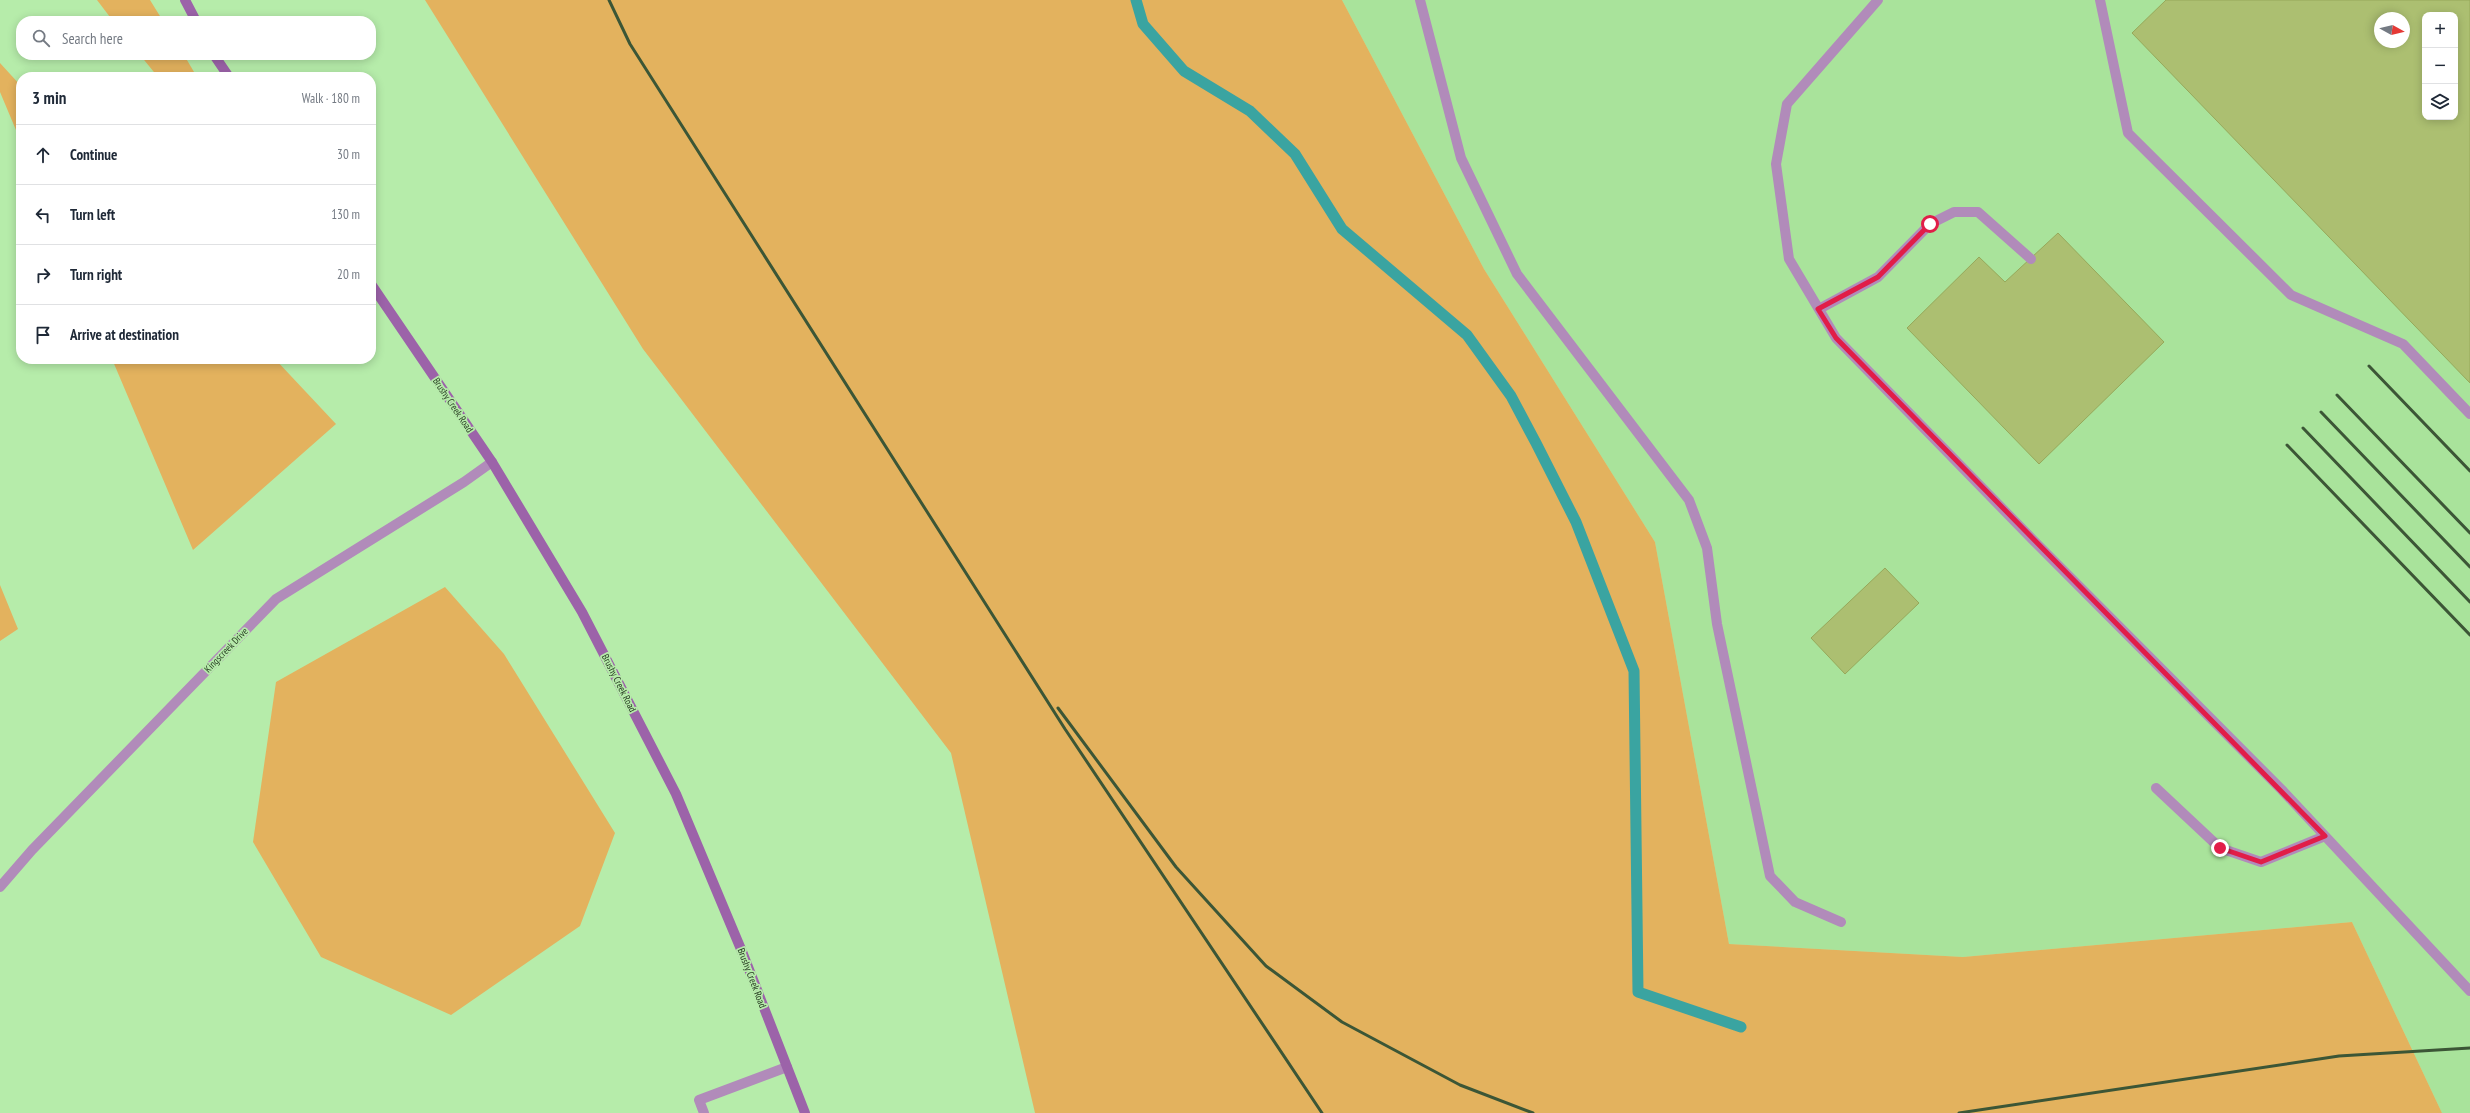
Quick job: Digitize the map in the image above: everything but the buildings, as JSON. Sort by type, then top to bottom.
[{"type":"main road","points":[[185,0],[193,16]]},
{"type":"main road","points":[[217,60],[226,72]]},
{"type":"main road","name":"Brushy Creek Road","points":[[376,291],[492,462],[582,612],[676,794],[743,954],[805,1113]]},
{"type":"street","points":[[1420,0],[1461,158],[1518,274],[1689,500],[1708,548],[1717,624],[1770,876],[1795,902],[1841,922]]},
{"type":"street","points":[[1878,0],[1786,104],[1776,164],[1789,259],[1818,309],[1836,338],[2325,836],[2470,991]]},
{"type":"street","points":[[2100,0],[2128,133],[2291,295],[2403,344],[2470,414]]},
{"type":"street","points":[[1818,309],[1878,277],[1930,224],[1954,212],[1978,212],[2031,258]]},
{"type":"street","name":"Kingscreek Drive","points":[[0,888],[32,850],[276,599],[464,482],[492,462]]},
{"type":"street","points":[[2156,788],[2220,848],[2261,862],[2325,836]]},
{"type":"street","points":[[704,1113],[699,1100],[787,1067]]},
{"type":"shaded area","points":[[97,0],[150,0],[160,16],[109,16]]},
{"type":"shaded area","points":[[425,0],[1342,0],[1484,269],[1655,542],[1729,944],[1963,957],[2352,922],[2442,1113],[1035,1113],[951,753],[643,349]]},
{"type":"shaded area","points":[[1342,0],[2470,0],[2470,1113],[2442,1113],[2352,922],[1963,957],[1729,944],[1655,542],[1484,269]]},
{"type":"shaded area","points":[[144,60],[187,60],[194,72],[154,72]]},
{"type":"shaded area","points":[[0,63],[16,81],[16,130],[0,92]]},
{"type":"shaded area","points":[[114,364],[280,364],[336,424],[193,550]]},
{"type":"shaded area","points":[[0,585],[18,629],[0,641]]},
{"type":"shaded area","points":[[445,587],[504,654],[615,833],[580,926],[451,1015],[321,957],[253,842],[276,682]]},
{"type":"waterway","points":[[1136,0],[1143,24],[1184,71],[1250,111],[1295,154],[1342,229],[1467,335],[1511,396],[1576,522],[1634,671],[1638,992],[1741,1027]]},
{"type":"railway","points":[[609,0],[630,44],[1065,729],[1322,1113]]},
{"type":"railway","points":[[2369,366],[2470,471]]},
{"type":"railway","points":[[2337,395],[2470,533]]},
{"type":"railway","points":[[2321,412],[2470,567]]},
{"type":"railway","points":[[2303,428],[2470,602]]},
{"type":"railway","points":[[2287,445],[2470,635]]},
{"type":"railway","points":[[1058,708],[1176,867],[1266,966],[1342,1022],[1460,1085],[1533,1113]]},
{"type":"railway","points":[[1959,1113],[2339,1056],[2470,1048]]},
{"type":"route","points":[[1930,224],[1878,277],[1818,309],[1836,338],[2033,540],[2282,790],[2325,836],[2261,862],[2220,848]]}]
